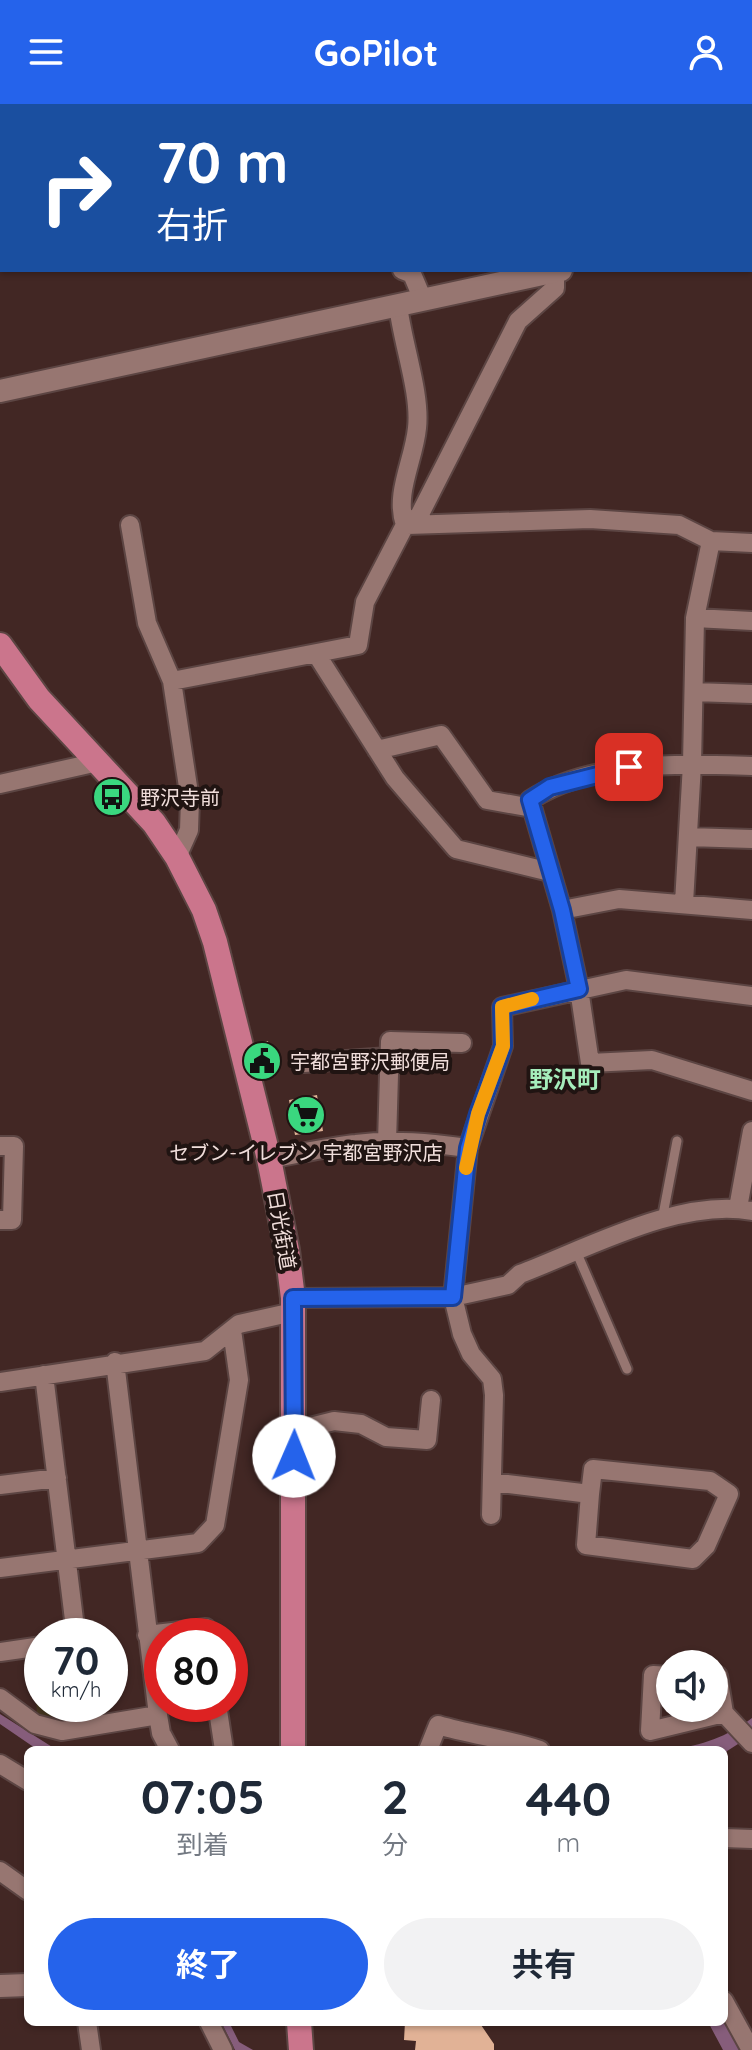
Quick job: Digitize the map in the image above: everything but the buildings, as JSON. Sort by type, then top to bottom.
[{"type":"highway","name":"日光街道","points":[[0,645],[39,699],[154,823],[177,857],[204,910],[215,942],[269,1159],[285,1236],[293,1305],[293,1746]]},
{"type":"highway","points":[[299,2026],[301,2050]]},
{"type":"street","points":[[407,272],[412,274],[423,300]]},
{"type":"street","points":[[0,391],[553,272]]},
{"type":"street","points":[[172,681],[358,645],[365,602],[405,525],[419,516],[518,321],[555,288],[558,272]]},
{"type":"street","points":[[398,305],[416,403],[417,426],[400,510],[405,525]]},
{"type":"street","points":[[405,525],[590,519],[679,525],[711,541],[752,543]]},
{"type":"street","points":[[130,525],[147,623],[172,681],[190,800],[189,830],[177,857]]},
{"type":"street","points":[[684,903],[692,764],[695,618],[711,541]]},
{"type":"street","points":[[695,618],[752,621]]},
{"type":"street","points":[[317,655],[395,778],[456,849],[550,872]]},
{"type":"street","points":[[694,692],[752,694]]},
{"type":"street","points":[[377,750],[441,735],[487,800],[532,808]]},
{"type":"street","points":[[0,784],[98,762]]},
{"type":"street","points":[[752,766],[692,764],[629,767],[550,787],[530,800],[562,910],[579,989],[590,1063],[652,1060],[752,1091]]},
{"type":"street","points":[[688,837],[752,839]]},
{"type":"street","points":[[562,910],[619,899],[752,910]]},
{"type":"street","points":[[491,1515],[492,1379],[466,1344],[455,1314],[453,1297],[468,1148],[503,1046],[502,1007],[626,980],[752,996]]},
{"type":"street","points":[[387,1142],[390,1041],[462,1043]]},
{"type":"street","points":[[304,1063],[389,1057]]},
{"type":"street","points":[[0,1382],[115,1362],[205,1351],[239,1324],[293,1305],[453,1297],[508,1285],[520,1274],[662,1220],[697,1211],[745,1209],[752,1131]]},
{"type":"street","points":[[269,1159],[355,1144],[387,1142],[422,1142],[468,1148]]},
{"type":"street","points":[[0,1146],[14,1146],[12,1220],[0,1220]]},
{"type":"street","points":[[0,1568],[198,1543],[215,1525],[239,1380],[232,1330]]},
{"type":"street","points":[[115,1362],[145,1618]]},
{"type":"street","points":[[44,1375],[74,1618]]},
{"type":"street","points":[[294,1431],[334,1421],[361,1424],[386,1437],[427,1440],[431,1400]]},
{"type":"street","points":[[593,1469],[710,1481],[729,1494],[706,1546],[693,1559],[586,1545],[590,1494],[593,1469]]},
{"type":"street","points":[[0,1485],[57,1478]]},
{"type":"street","points":[[492,1482],[590,1494]]},
{"type":"street","points":[[0,1652],[24,1649]]},
{"type":"street","points":[[656,1675],[653,1675],[650,1731],[687,1722]]},
{"type":"street","points":[[0,1698],[35,1724],[62,1731],[144,1717]]},
{"type":"street","points":[[728,1717],[752,1743]]},
{"type":"street","points":[[87,1722],[88,1726]]},
{"type":"street","points":[[159,1722],[168,1746]]},
{"type":"street","points":[[220,1722],[223,1746]]},
{"type":"street","points":[[430,1746],[438,1725],[528,1746]]},
{"type":"street","points":[[0,1764],[24,1779]]},
{"type":"street","points":[[728,1838],[752,1839]]},
{"type":"street","points":[[0,1871],[24,1888]]},
{"type":"street","points":[[0,1986],[24,1985]]},
{"type":"street","points":[[737,2019],[751,2050]]},
{"type":"street","points":[[88,2026],[91,2050]]},
{"type":"street","points":[[211,2026],[223,2050]]},
{"type":"lane","points":[[662,1220],[677,1141]]},
{"type":"lane","points":[[576,1251],[627,1369]]},
{"type":"shaded area","points":[[0,1714],[51,1746],[32,1746],[0,1724]]},
{"type":"shaded area","points":[[752,1718],[752,1735],[728,1750],[728,1746],[693,1746],[714,1739]]},
{"type":"shaded area","points":[[223,2026],[231,2026],[239,2042],[253,2050],[235,2050]]},
{"type":"shaded area","points":[[710,2026],[727,2026],[740,2050],[723,2050]]},
{"type":"slow traffic","points":[[466,1168],[478,1114],[503,1046],[502,1007],[532,999]]},
{"type":"place","name":"野沢寺前","points":[[112,797]]},
{"type":"place","name":"宇都宮野沢郵便局","points":[[262,1061]]},
{"type":"place","name":"セブン-イレブン 宇都宮野沢店","points":[[306,1115]]},
{"type":"district","name":"野沢町","points":[[565,1079]]},
{"type":"route","points":[[294,1456],[293,1298],[453,1297],[468,1148],[503,1046],[502,1007],[579,989],[562,910],[530,800],[550,787],[629,767]]}]
